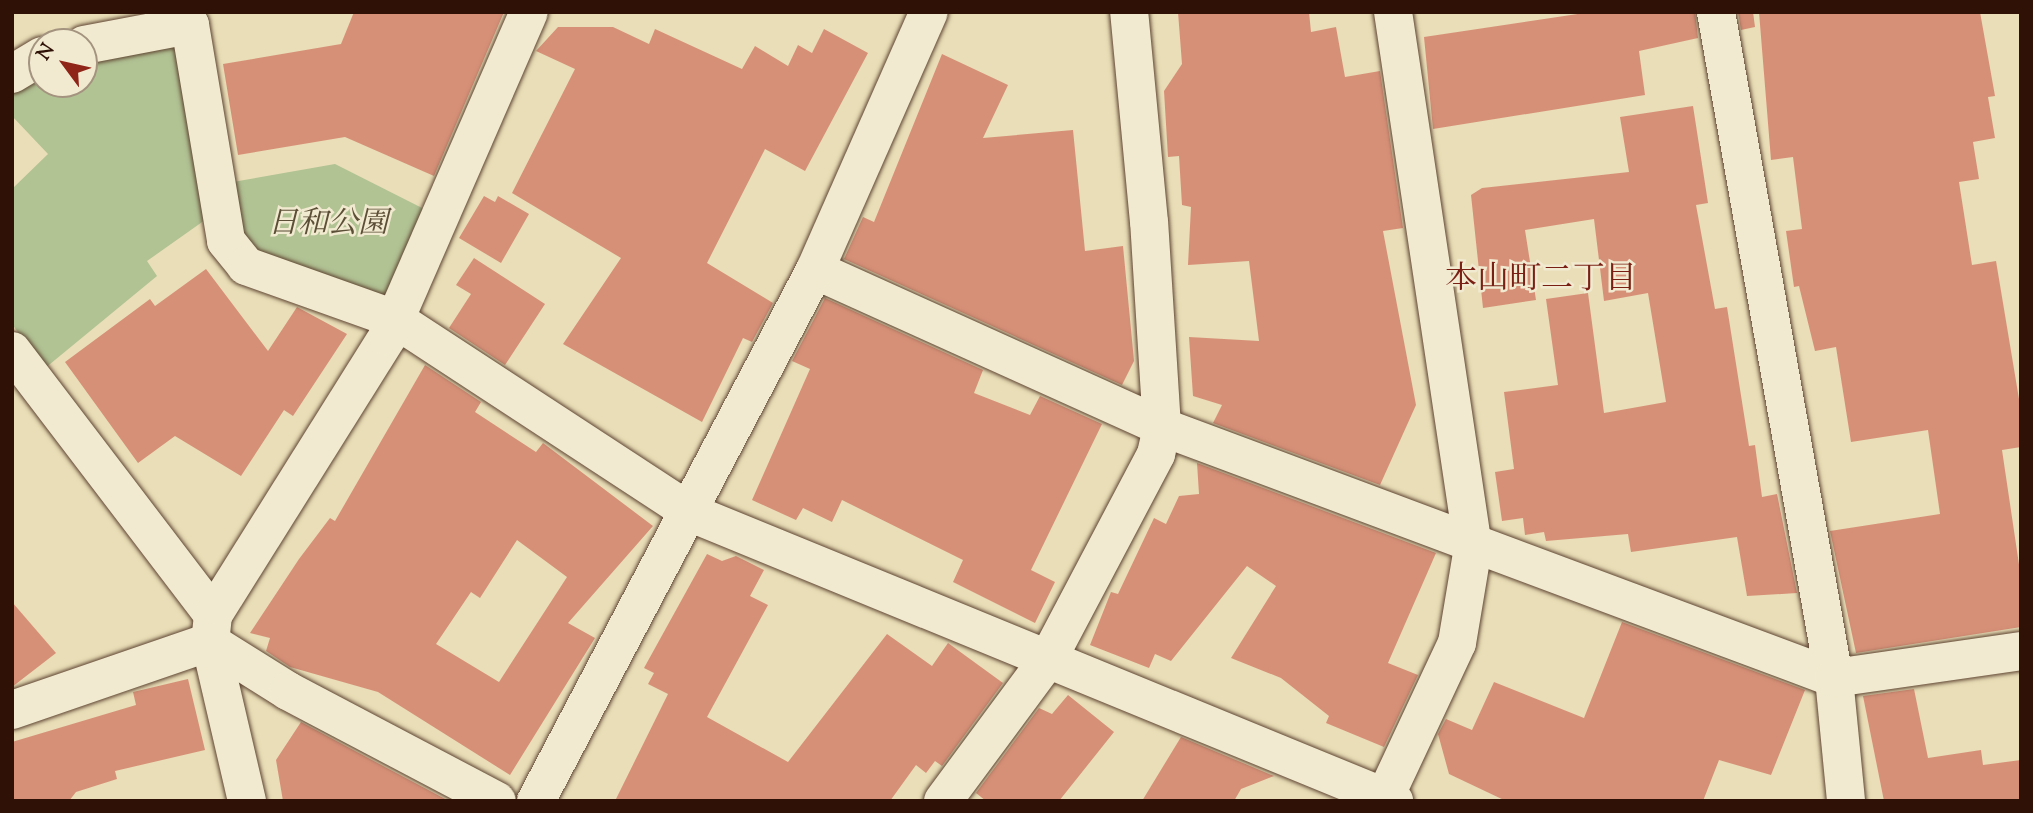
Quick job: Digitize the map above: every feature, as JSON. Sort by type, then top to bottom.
[{"type":"street","points":[[12,710],[212,629],[395,319],[529,12]]},
{"type":"street","points":[[536,801],[691,513],[815,270],[929,12]]},
{"type":"street","points":[[943,801],[1048,659],[1156,454],[1162,427],[1129,12]]},
{"type":"street","points":[[98,42],[190,25],[226,241],[246,266],[395,319],[691,513],[1387,800],[1457,643],[1473,547],[1393,12]]},
{"type":"street","points":[[1716,12],[1834,678],[1846,801]]},
{"type":"street","points":[[12,74],[28,64]]},
{"type":"street","points":[[815,270],[1162,427],[1473,547],[1834,678],[2021,651]]},
{"type":"street","points":[[12,351],[212,629],[288,691],[497,801]]},
{"type":"street","points":[[212,629],[247,801]]},
{"type":"green space","points":[[178,39],[205,220],[147,261],[157,276],[44,369],[12,324],[12,189],[48,154],[12,116],[12,87],[28,78],[28,98],[98,98],[98,53]]},
{"type":"green space","name":"日和公園","points":[[335,164],[430,212],[396,291],[376,302],[251,259],[227,183]]},
{"type":"building","points":[[354,12],[504,12],[434,176],[345,137],[238,155],[223,64],[341,44]]},
{"type":"building","points":[[1178,12],[1309,12],[1311,32],[1336,27],[1345,77],[1380,71],[1403,228],[1383,231],[1416,405],[1380,485],[1213,423],[1222,405],[1193,396],[1189,337],[1259,341],[1249,261],[1188,265],[1191,207],[1182,205],[1179,156],[1168,157],[1164,91],[1182,64]]},
{"type":"building","points":[[1591,12],[1695,12],[1698,38],[1639,51],[1645,95],[1433,129],[1424,37]]},
{"type":"building","points":[[1738,12],[1753,12],[1755,27],[1741,30]]},
{"type":"building","points":[[1759,12],[1980,12],[1995,96],[1988,97],[1995,138],[1973,142],[1979,179],[1959,182],[1972,265],[1996,261],[2021,411],[2021,447],[2002,450],[2021,578],[2021,627],[1856,653],[1830,531],[1940,514],[1928,430],[1851,442],[1836,347],[1815,351],[1799,286],[1794,287],[1786,231],[1802,229],[1793,157],[1771,160]]},
{"type":"building","points":[[558,27],[613,27],[649,44],[655,29],[742,69],[755,46],[788,66],[798,45],[812,53],[824,29],[868,53],[805,171],[765,149],[707,263],[773,303],[752,342],[743,338],[702,422],[563,344],[621,258],[512,193],[575,69],[536,51]]},
{"type":"building","points":[[942,54],[1008,85],[983,138],[1073,130],[1085,251],[1123,246],[1134,361],[1122,385],[844,259],[863,217],[874,222]]},
{"type":"building","points":[[1693,106],[1708,203],[1696,205],[1715,309],[1727,307],[1749,446],[1755,445],[1762,497],[1777,494],[1797,593],[1747,596],[1737,537],[1631,552],[1628,534],[1546,541],[1544,532],[1525,535],[1523,518],[1502,521],[1495,472],[1514,469],[1504,392],[1558,385],[1546,299],[1588,293],[1604,413],[1666,402],[1648,293],[1604,301],[1594,219],[1525,230],[1536,300],[1483,308],[1471,195],[1482,188],[1629,172],[1620,117]]},
{"type":"building","points":[[484,196],[495,202],[498,196],[529,214],[501,263],[459,238]]},
{"type":"building","points":[[474,258],[545,304],[505,365],[449,328],[471,294],[456,285]]},
{"type":"building","points":[[206,269],[268,351],[297,307],[347,334],[293,416],[284,410],[241,476],[175,436],[138,463],[65,362],[150,299],[155,306]]},
{"type":"building","points":[[825,298],[983,370],[974,393],[1030,415],[1040,396],[1102,424],[1031,570],[1055,582],[1035,623],[953,582],[963,560],[842,500],[832,522],[803,508],[796,520],[752,500],[810,369],[792,361]]},
{"type":"building","points":[[425,365],[481,402],[475,412],[536,452],[543,443],[653,526],[568,623],[595,638],[510,775],[378,692],[290,667],[266,651],[270,638],[250,633],[330,518],[335,521]],"holes":[[[517,540],[567,577],[499,682],[436,644],[471,592],[480,598]]]},
{"type":"building","points":[[1197,463],[1436,553],[1388,663],[1418,675],[1384,747],[1326,723],[1329,716],[1281,678],[1231,658],[1276,586],[1247,566],[1171,661],[1155,654],[1149,668],[1090,645],[1111,592],[1118,594],[1154,518],[1166,524],[1179,496],[1199,494]]},
{"type":"building","points":[[707,554],[722,561],[736,556],[764,570],[750,596],[768,605],[707,717],[788,762],[887,634],[932,666],[948,643],[1003,683],[942,766],[935,761],[926,773],[916,765],[890,801],[615,801],[668,694],[648,684],[654,673],[644,668]]},
{"type":"building","points":[[12,602],[56,653],[12,687]]},
{"type":"building","points":[[1622,622],[1805,690],[1771,775],[1719,760],[1703,801],[1506,801],[1449,774],[1438,734],[1446,719],[1472,730],[1494,682],[1584,718]]},
{"type":"building","points":[[188,679],[205,750],[115,771],[117,779],[76,792],[69,801],[12,801],[12,742],[136,705],[133,692]]},
{"type":"building","points":[[1914,689],[1928,758],[1981,750],[1983,765],[2021,760],[2021,801],[1884,801],[1863,696]]},
{"type":"building","points":[[1068,695],[1114,732],[1059,801],[986,801],[976,793],[1039,708],[1052,714]]},
{"type":"building","points":[[301,722],[449,801],[283,801],[276,760]]},
{"type":"building","points":[[1181,737],[1274,776],[1241,789],[1234,801],[1142,801]]},
{"type":"district","name":"本山町二丁目","points":[[1541,280]]}]
